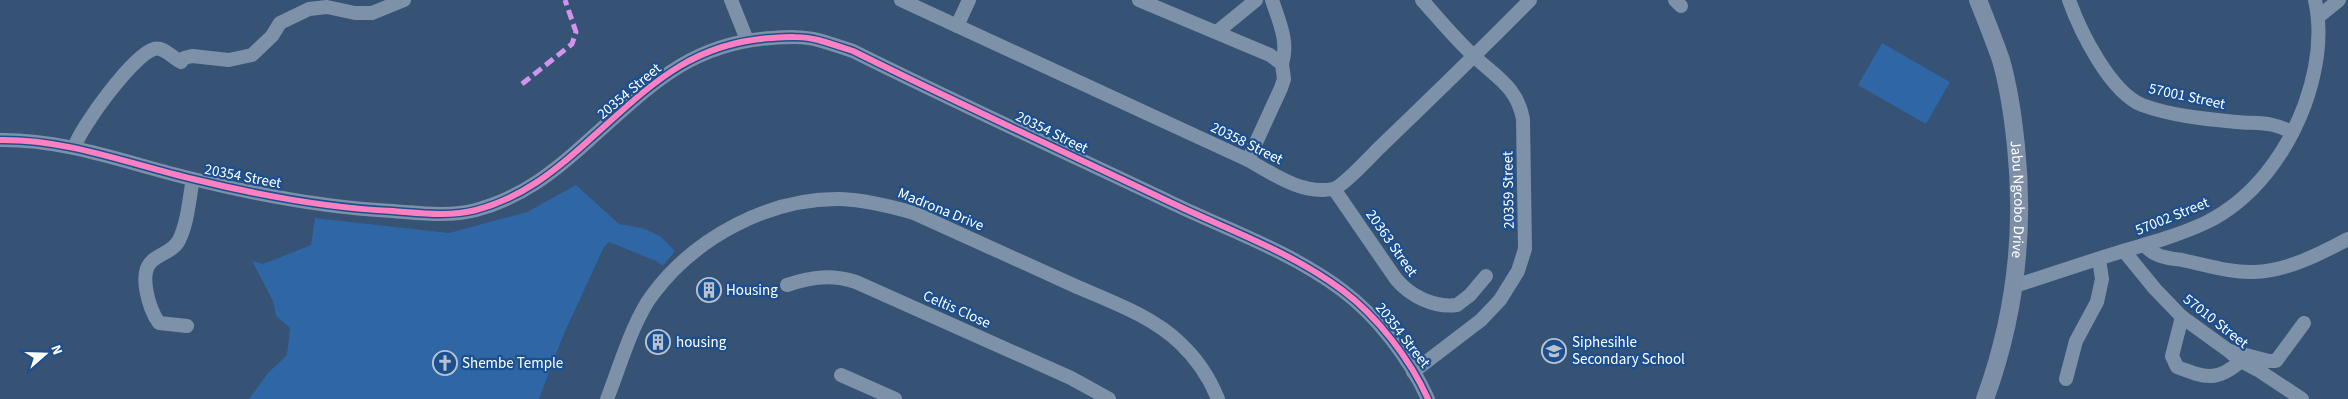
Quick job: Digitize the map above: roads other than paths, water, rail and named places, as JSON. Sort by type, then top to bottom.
[{"type":"main road","name":"Jabu Ngcobo Drive","points":[[1978,0],[2001,61],[2012,111],[2020,180],[2018,256],[2014,286],[2004,342],[1985,399]]},
{"type":"street","points":[[74,148],[78,136],[123,76],[138,60],[154,49],[162,50],[181,62],[184,58],[192,56],[229,60],[252,56],[272,36],[280,23],[309,9],[327,7],[355,13],[372,13],[404,0]]},
{"type":"street","points":[[731,0],[747,40]]},
{"type":"street","name":"20358 Street","points":[[901,0],[1248,160],[1303,188],[1334,189]]},
{"type":"street","points":[[957,26],[969,0]]},
{"type":"street","points":[[1139,0],[1270,55],[1282,64]]},
{"type":"street","points":[[1217,32],[1256,0]]},
{"type":"street","points":[[1248,160],[1284,79],[1282,64],[1285,56],[1284,42],[1272,0]]},
{"type":"street","name":"20359 Street","points":[[1414,372],[1482,320],[1500,300],[1518,271],[1525,249],[1523,120],[1521,106],[1516,96],[1504,82],[1474,57],[1422,0]]},
{"type":"street","points":[[1334,189],[1474,57],[1530,0]]},
{"type":"street","name":"57001 Street","points":[[2068,0],[2086,37],[2108,75],[2118,87],[2141,104],[2171,112],[2212,119],[2242,123],[2265,122],[2284,128],[2292,133]]},
{"type":"street","name":"57002 Street","points":[[2014,286],[2145,245],[2206,223],[2231,207],[2264,175],[2292,133],[2306,100],[2315,70],[2319,47],[2315,0]]},
{"type":"street","points":[[2318,18],[2338,0]]},
{"type":"street","name":"20354 Street","points":[[0,140],[56,144],[193,179],[276,196],[376,210],[449,214],[473,211],[497,204],[523,193],[543,180],[650,88],[687,60],[718,47],[747,40],[789,37],[816,39],[853,51],[1180,206],[1271,247],[1314,270],[1344,291],[1388,336],[1414,372],[1428,399]]},
{"type":"street","points":[[187,326],[158,323],[149,301],[146,273],[152,261],[178,242],[182,233],[193,179]]},
{"type":"street","name":"20363 Street","points":[[1334,189],[1404,290],[1413,296],[1434,303],[1460,304],[1486,276]]},
{"type":"street","name":"Madrona Drive","points":[[607,399],[631,337],[652,295],[686,258],[712,238],[742,221],[772,210],[808,202],[839,199],[882,203],[914,213],[1116,304],[1148,321],[1180,342],[1197,362],[1213,387],[1218,399]]},
{"type":"street","points":[[2145,245],[2153,254],[2221,268],[2256,272],[2275,270],[2314,257],[2348,239]]},
{"type":"street","name":"57010 Street","points":[[2124,251],[2155,289],[2182,317],[2229,350],[2241,362],[2258,370],[2302,399]]},
{"type":"street","points":[[2066,379],[2076,340],[2097,302],[2102,279],[2099,259]]},
{"type":"street","name":"Celtis Close","points":[[787,285],[811,277],[843,278],[856,282],[1071,378],[1108,399]]},
{"type":"street","points":[[2182,317],[2172,356],[2177,367],[2214,377],[2227,374],[2241,362]]},
{"type":"street","points":[[2229,350],[2274,361],[2280,357],[2304,323]]},
{"type":"street","points":[[841,374],[895,399]]},
{"type":"place","name":"Housing","points":[[709,290]]},
{"type":"place","name":"housing","points":[[658,342]]},
{"type":"place","name":"Siphesihle Secondary School","points":[[1554,351]]},
{"type":"place","name":"Shembe Temple","points":[[445,363]]}]
